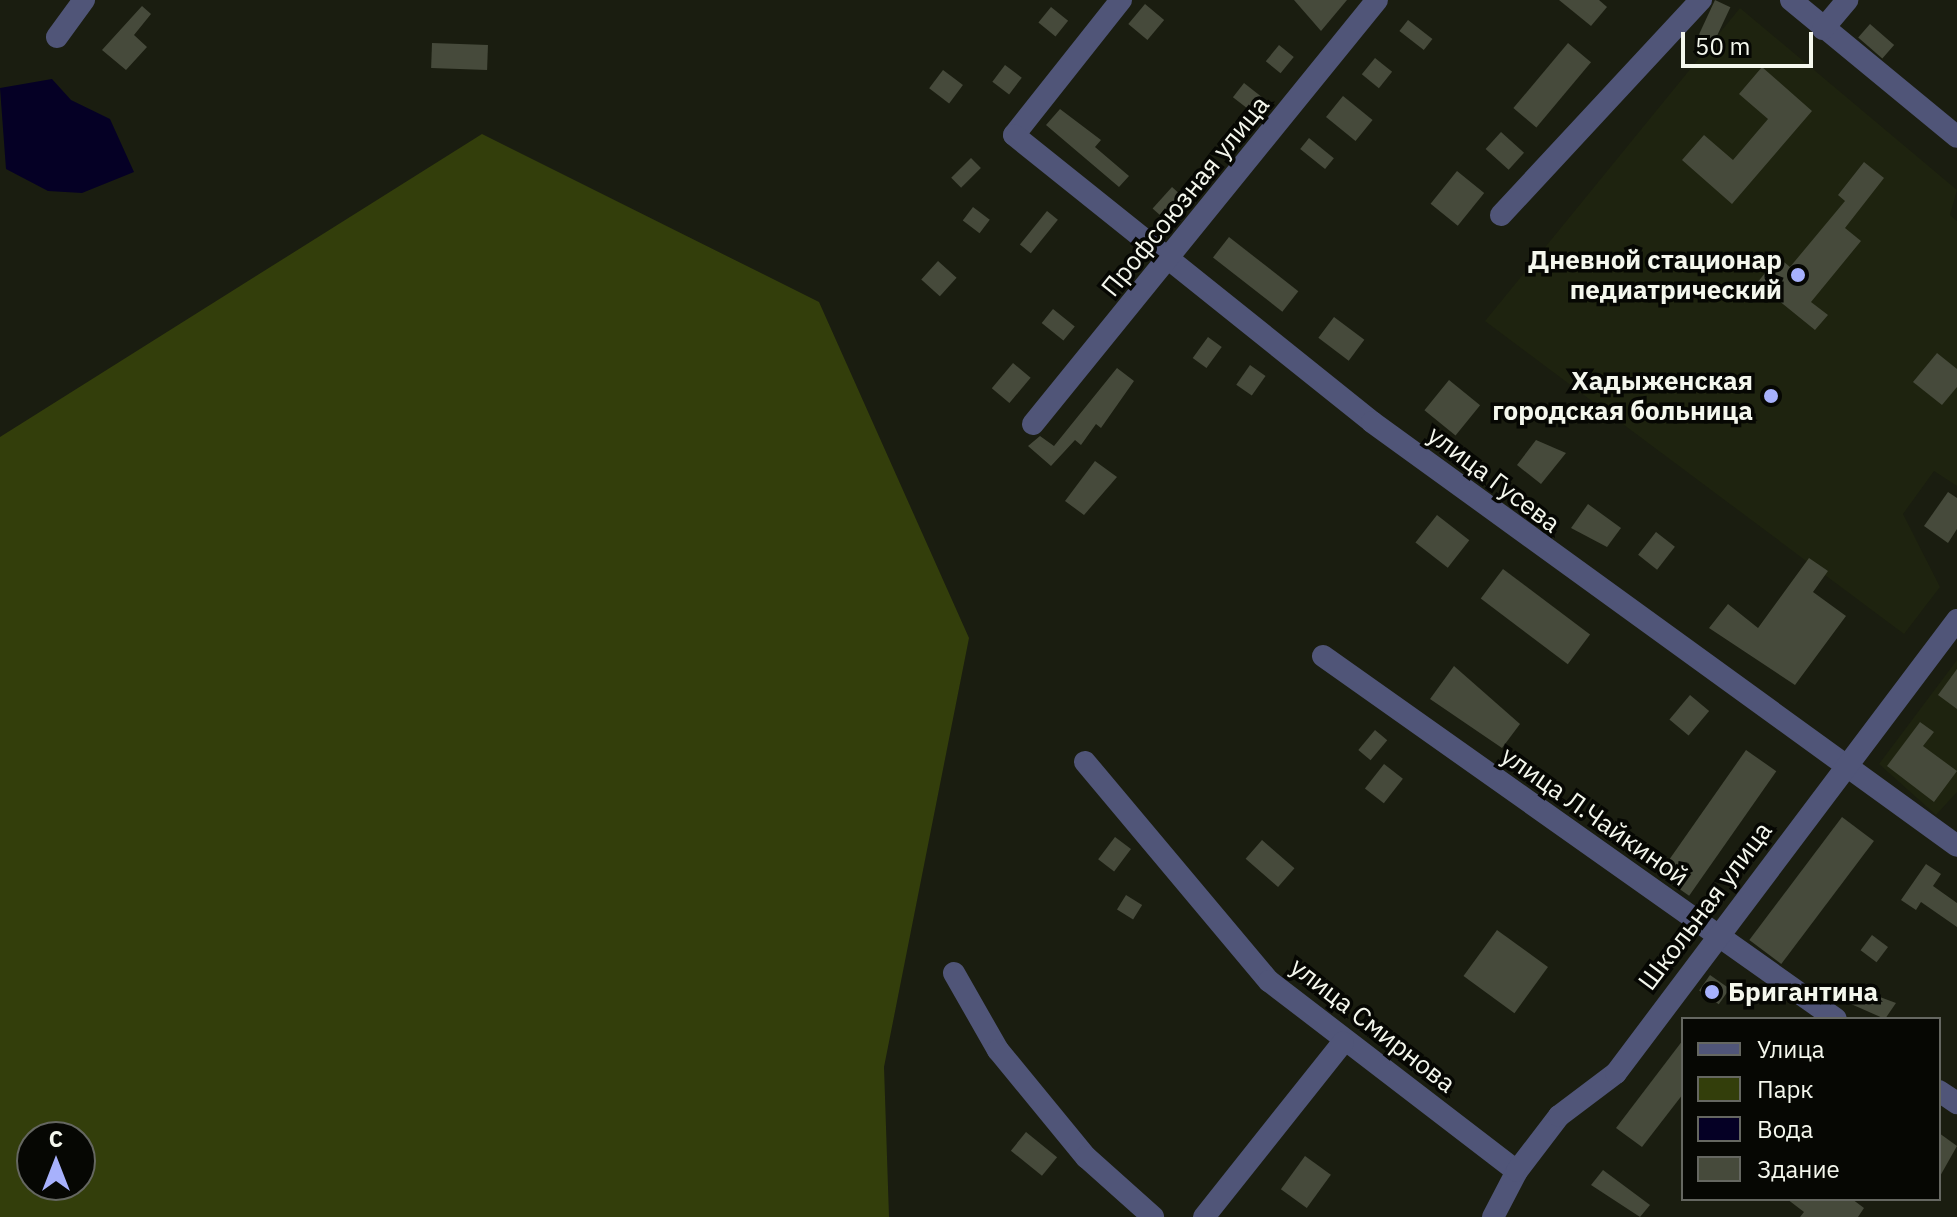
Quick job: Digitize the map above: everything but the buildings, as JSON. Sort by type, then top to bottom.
[{"type":"street","name":"улица Гусева","points":[[1121,0],[1014,135],[1610,601],[1846,763],[1957,846]]},
{"type":"street","name":"Профсоюзная улица","points":[[1033,424],[1172,260],[1377,0]]},
{"type":"street","points":[[1501,215],[1701,0]]},
{"type":"street","points":[[1791,0],[1957,137]]},
{"type":"street","points":[[1823,29],[1847,0]]},
{"type":"street","points":[[57,37],[82,1]]},
{"type":"street","name":"Школьная улица","points":[[1493,1217],[1517,1171],[1559,1116],[1616,1073],[1846,763],[1957,620]]},
{"type":"street","name":"улица Л.Чайкиной","points":[[1323,656],[1833,1017]]},
{"type":"street","name":"улица Смирнова","points":[[1085,762],[1269,981],[1343,1042],[1517,1171]]},
{"type":"street","points":[[954,973],[998,1050],[1086,1157],[1153,1217]]},
{"type":"street","points":[[1204,1217],[1343,1042]]},
{"type":"shaded area","name":"Хадыженская городская больница","points":[[1740,8],[1957,190],[1950,215],[1957,221],[1957,486],[1934,471],[1903,514],[1940,587],[1904,634],[1485,321]]},
{"type":"shaded area","points":[[1957,660],[1957,792],[1936,815],[1879,764]]},
{"type":"green space","points":[[482,134],[819,302],[969,638],[884,1067],[889,1217],[0,1217],[0,437]]},
{"type":"water","points":[[52,79],[71,100],[110,119],[134,172],[82,193],[48,191],[6,169],[0,88]]},
{"type":"place","name":"Дневной стационар педиатрический","points":[[1798,275]]},
{"type":"place","name":"Хадыженская городская больница","points":[[1771,396]]},
{"type":"place","name":"Бригантина","points":[[1712,992]]}]
